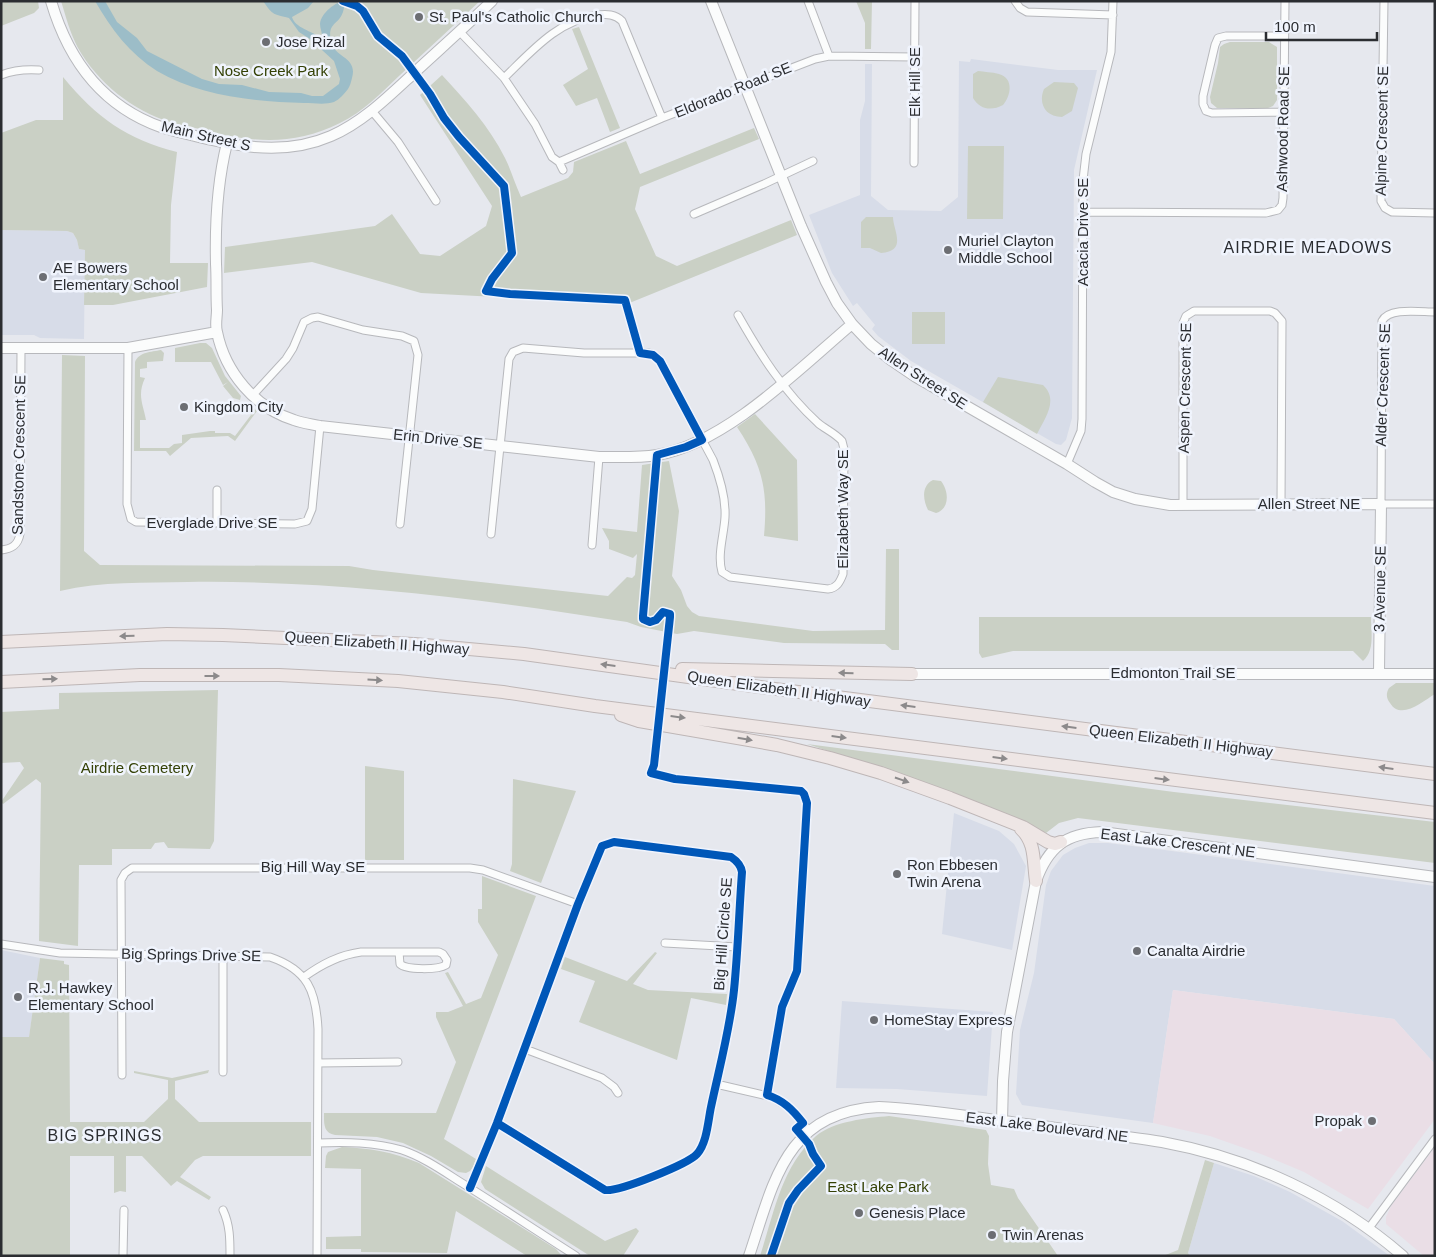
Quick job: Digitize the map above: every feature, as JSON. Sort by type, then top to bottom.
[{"type":"highway","name":"Queen Elizabeth II Highway","points":[[1,641],[167,634],[414,644],[524,654],[760,687],[1435,774]]},
{"type":"highway","points":[[630,668],[912,674]]},
{"type":"highway","points":[[1,682],[140,675],[280,675],[398,681],[503,692],[595,706],[1435,813]]},
{"type":"highway","points":[[595,706],[639,721],[777,745],[830,758],[913,784],[1004,819],[1048,842],[1055,844],[1061,842]]},
{"type":"highway","points":[[1004,819],[1019,828],[1029,838],[1033,850],[1036,881]]},
{"type":"street","name":"Main Street S","points":[[51,1],[64,40],[75,58],[89,77],[118,104],[136,116],[160,126],[227,143],[260,148],[287,148],[308,144],[329,137],[356,123],[372,111],[492,1]]},
{"type":"street","name":"Allen Street SE","points":[[710,1],[826,282],[837,303],[852,324],[871,344],[916,377],[1113,492],[1154,504],[1183,505]]},
{"type":"street","points":[[808,1],[829,56]]},
{"type":"street","name":"Elk Hill SE","points":[[914,163],[915,1]]},
{"type":"street","points":[[1015,1],[1026,12],[1113,15]]},
{"type":"street","name":"Acacia Drive SE","points":[[1067,464],[1081,432],[1082,419],[1084,166],[1111,52],[1113,1]]},
{"type":"street","name":"Ashwood Road SE","points":[[1083,212],[1266,213],[1278,210],[1282,205],[1283,198],[1284,1]]},
{"type":"street","name":"Alpine Crescent SE","points":[[1384,1],[1381,201],[1385,208],[1392,212],[1435,212]]},
{"type":"street","points":[[504,78],[552,34],[567,25],[592,16],[610,14],[617,16],[622,21],[662,118]]},
{"type":"street","points":[[459,31],[504,78],[535,124],[552,157],[559,162],[562,170]]},
{"type":"street","points":[[1283,112],[1212,113],[1206,111],[1203,104],[1205,87],[1218,38],[1226,36],[1284,36]]},
{"type":"street","name":"Eldorado Road SE","points":[[559,162],[662,118],[798,64],[829,56],[915,57]]},
{"type":"street","points":[[1,75],[19,70],[39,70]]},
{"type":"street","points":[[372,111],[398,142],[436,201]]},
{"type":"street","name":"Erin Drive SE","points":[[227,143],[217,207],[217,332],[233,372],[252,396],[293,420],[320,426],[599,456],[630,458],[657,455],[686,448],[742,416],[852,324]]},
{"type":"street","points":[[694,214],[781,176],[812,160]]},
{"type":"street","name":"Aspen Crescent SE","points":[[1183,505],[1183,323],[1186,316],[1194,311],[1270,311],[1275,313],[1282,321],[1281,504]]},
{"type":"street","name":"Alder Crescent SE","points":[[1381,504],[1382,321],[1393,312],[1435,312]]},
{"type":"street","points":[[738,315],[781,384]]},
{"type":"street","points":[[252,396],[286,359],[293,348],[301,326],[312,318],[318,317],[363,330],[402,336],[414,341],[418,355],[400,524]]},
{"type":"street","points":[[1,348],[128,348],[217,332]]},
{"type":"street","name":"Sandstone Crescent SE","points":[[1,550],[15,545],[19,540],[20,534],[21,348]]},
{"type":"street","name":"Everglade Drive SE","points":[[128,348],[127,504],[131,519],[136,522],[295,524],[307,521],[312,508],[320,426]]},
{"type":"street","points":[[491,534],[509,359],[513,352],[523,348],[584,353],[644,353],[654,355],[660,361],[702,440]]},
{"type":"street","name":"Elizabeth Way SE","points":[[702,440],[713,460],[722,485],[725,516],[720,562],[722,572],[730,578],[833,588],[841,581],[843,574],[844,445],[838,436],[819,424],[781,384]]},
{"type":"street","points":[[592,545],[599,456]]},
{"type":"street","points":[[217,490],[217,523]]},
{"type":"street","name":"3 Avenue SE","points":[[1379,673],[1381,504]]},
{"type":"street","name":"Allen Street NE","points":[[1183,505],[1435,504]]},
{"type":"street","name":"Edmonton Trail SE","points":[[912,674],[1435,674]]},
{"type":"street","name":"East Lake Crescent NE","points":[[1002,1121],[1006,1032],[1036,881],[1045,860],[1061,842],[1079,834],[1102,832],[1435,877]]},
{"type":"street","name":"Big Hill Circle SE","points":[[470,1188],[525,1049],[578,904],[602,846],[610,842],[731,857],[739,864],[742,872],[734,992],[703,1143],[697,1154],[680,1164],[617,1190],[606,1190],[496,1123]]},
{"type":"street","name":"Big Hill Way SE","points":[[122,1075],[121,880],[125,873],[132,868],[470,868],[489,872],[578,904]]},
{"type":"street","points":[[665,943],[736,947]]},
{"type":"street","name":"Big Springs Drive SE","points":[[1,944],[60,953],[270,957],[293,968],[304,978]]},
{"type":"street","points":[[317,1256],[317,1012],[311,990],[304,978],[319,966],[349,954],[361,952],[399,952],[439,952],[447,960],[443,967],[438,968],[406,968],[400,964],[399,952]]},
{"type":"street","points":[[223,956],[223,1072]]},
{"type":"street","points":[[525,1049],[602,1078],[614,1087],[618,1093]]},
{"type":"street","points":[[318,1062],[398,1062]]},
{"type":"street","points":[[716,1084],[777,1099],[791,1109],[810,1131]]},
{"type":"street","name":"East Lake Boulevard NE","points":[[749,1256],[777,1174],[794,1147],[810,1131],[833,1116],[849,1110],[879,1107],[1145,1139],[1213,1154],[1249,1165],[1291,1183],[1323,1200],[1368,1228],[1403,1256]]},
{"type":"street","points":[[1368,1228],[1435,1139]]},
{"type":"street","points":[[318,1143],[356,1142],[377,1144],[402,1150],[425,1161],[470,1188],[576,1256]]},
{"type":"street","points":[[123,1256],[124,1210]]},
{"type":"street","points":[[223,1210],[228,1219],[230,1231],[230,1256]]},
{"type":"shaded area","name":"Muriel Clayton Middle School","points":[[971,59],[1058,70],[1097,70],[1074,170],[1072,418],[1066,440],[1061,445],[1056,444],[911,361],[878,336],[872,329],[875,325],[857,303],[853,306],[832,273],[809,215],[860,195],[860,120],[865,101],[865,64],[872,64],[871,196],[888,210],[941,211],[958,197],[959,61],[970,62]]},
{"type":"shaded area","name":"AE Bowers Elementary School","points":[[1,230],[67,231],[73,233],[79,249],[85,250],[84,339],[40,338],[34,335],[1,335]]},
{"type":"shaded area","points":[[954,813],[999,831],[1014,844],[1026,866],[1012,950],[942,934]]},
{"type":"shaded area","points":[[1089,843],[1108,843],[1157,849],[1435,886],[1435,1064],[1394,1019],[1173,990],[1153,1123],[1022,1105],[1016,1094],[1020,1030],[1034,973],[1046,885],[1051,871],[1063,855]]},
{"type":"shaded area","name":"R.J. Hawkey Elementary School","points":[[1,950],[40,958],[29,1038],[1,1037]]},
{"type":"shaded area","name":"Propak","points":[[1173,990],[1394,1019],[1435,1064],[1435,1119],[1368,1209],[1304,1172],[1261,1154],[1210,1136],[1153,1123]]},
{"type":"shaded area","points":[[842,1001],[993,1012],[987,1096],[897,1089],[836,1088]]},
{"type":"shaded area","points":[[1435,1147],[1435,1256],[1424,1256],[1386,1224],[1386,1217],[1391,1206]]},
{"type":"shaded area","points":[[1214,1163],[1254,1176],[1290,1192],[1342,1221],[1390,1256],[1190,1256],[1188,1253]]},
{"type":"green space","points":[[1,1],[38,1],[39,8],[34,13],[1,26]]},
{"type":"green space","name":"Nose Creek Park","points":[[61,1],[480,1],[364,108],[348,119],[308,135],[276,140],[260,140],[228,136],[156,117],[117,94],[95,72],[78,48],[68,25]]},
{"type":"green space","points":[[856,1],[872,1],[871,49],[865,49],[865,23]]},
{"type":"green space","points":[[579,27],[620,128],[610,132],[597,98],[576,106],[563,85],[588,69],[572,29]]},
{"type":"green space","points":[[1230,42],[1269,42],[1277,47],[1277,100],[1273,106],[1268,108],[1217,108],[1211,103],[1210,97],[1220,47]]},
{"type":"green space","points":[[978,71],[999,74],[1007,79],[1010,88],[1008,97],[1003,105],[991,109],[986,108],[979,105],[973,98],[973,74]]},
{"type":"green space","points":[[442,75],[492,135],[505,158],[521,197],[568,178],[573,172],[574,162],[626,141],[640,174],[754,128],[759,139],[640,187],[635,209],[656,256],[677,266],[791,220],[797,235],[627,304],[421,293],[312,262],[224,273],[225,247],[375,226],[392,214],[420,254],[440,256],[486,226],[492,206],[420,95]]},
{"type":"green space","points":[[63,77],[88,104],[114,125],[142,141],[177,152],[171,205],[170,263],[208,263],[207,287],[113,305],[84,305],[85,250],[79,249],[73,233],[67,231],[1,230],[1,133],[36,120],[63,120]]},
{"type":"green space","points":[[1054,82],[1074,83],[1078,88],[1072,111],[1062,117],[1051,115],[1044,108],[1043,104],[1042,94],[1044,89]]},
{"type":"green space","points":[[968,146],[1004,146],[1003,219],[967,219]]},
{"type":"green space","points":[[866,217],[893,217],[897,239],[897,244],[894,248],[881,253],[870,248],[861,248],[861,222]]},
{"type":"green space","points":[[912,312],[945,312],[945,344],[912,344]]},
{"type":"green space","points":[[206,343],[212,348],[225,376],[241,396],[240,400],[233,398],[223,386],[228,382],[223,385],[211,362],[175,362],[175,348]]},
{"type":"green space","points":[[161,350],[164,353],[163,361],[147,362],[147,368],[140,369],[140,377],[145,378],[141,395],[146,420],[140,420],[140,448],[169,448],[174,444],[182,443],[182,435],[210,431],[230,433],[235,436],[251,415],[246,410],[252,406],[257,411],[235,441],[228,436],[191,438],[170,456],[166,451],[134,451],[135,362],[142,354]]},
{"type":"green space","points":[[62,355],[85,356],[84,551],[100,565],[349,566],[608,596],[627,577],[632,578],[635,575],[637,554],[633,558],[609,549],[609,541],[602,528],[637,532],[642,465],[669,461],[679,511],[672,576],[692,612],[699,616],[813,631],[885,630],[886,549],[899,549],[899,650],[892,650],[885,644],[784,643],[694,631],[677,634],[641,627],[627,622],[518,606],[408,593],[298,584],[243,582],[140,583],[108,584],[60,591]]},
{"type":"green space","points":[[998,377],[1043,385],[1048,391],[1050,397],[1049,409],[1037,434],[983,402]]},
{"type":"green space","points":[[755,414],[797,460],[798,541],[764,536],[765,505],[762,479],[753,454],[737,427]]},
{"type":"green space","points":[[933,480],[941,481],[947,494],[944,508],[936,513],[928,510],[924,498],[926,486]]},
{"type":"green space","points":[[979,617],[1371,617],[1372,641],[1367,657],[1363,661],[1353,651],[1013,651],[982,658],[979,653]]},
{"type":"green space","points":[[1396,683],[1435,683],[1435,694],[1412,708],[1400,710],[1395,708],[1387,697],[1389,688]]},
{"type":"green space","name":"Airdrie Cemetery","points":[[218,690],[214,841],[210,849],[168,848],[164,842],[155,843],[151,849],[112,849],[112,865],[79,865],[78,946],[39,941],[41,783],[36,779],[3,804],[1,802],[24,768],[20,762],[1,763],[1,712],[59,709],[59,693]]},
{"type":"green space","points":[[807,744],[1174,792],[1435,822],[1435,863],[1078,818],[1059,823],[1046,833],[958,795]]},
{"type":"green space","points":[[365,766],[404,771],[404,860],[365,860]]},
{"type":"green space","points":[[513,779],[576,791],[541,883],[510,871],[512,864]]},
{"type":"green space","points":[[482,876],[536,896],[444,1139],[476,1159],[473,1167],[466,1173],[458,1172],[431,1156],[403,1143],[377,1137],[331,1134],[325,1127],[324,1113],[436,1113],[456,1062],[436,1017],[436,1012],[448,1012],[463,1006],[445,973],[448,972],[466,1004],[481,998],[498,955],[478,922],[478,909],[482,909]]},
{"type":"green space","points":[[655,952],[657,953],[633,984],[648,990],[727,994],[726,1005],[691,998],[677,1060],[579,1022],[595,981],[561,969],[565,957],[627,981]]},
{"type":"green space","points":[[40,958],[64,961],[64,964],[69,965],[70,1122],[144,1122],[168,1099],[168,1080],[134,1073],[134,1071],[172,1078],[209,1070],[208,1073],[175,1081],[175,1099],[199,1122],[311,1122],[311,1156],[203,1156],[195,1160],[180,1177],[211,1197],[209,1200],[177,1181],[171,1186],[142,1156],[126,1156],[126,1192],[114,1193],[114,1156],[70,1156],[70,1256],[1,1256],[1,1037],[29,1037]]},
{"type":"green space","name":"East Lake Park","points":[[889,1116],[986,1130],[989,1136],[988,1164],[991,1185],[1014,1189],[1018,1198],[1058,1256],[760,1256],[780,1192],[794,1162],[804,1148],[816,1136],[832,1127],[851,1121]]},
{"type":"green space","points":[[342,1147],[381,1151],[419,1163],[556,1249],[562,1256],[527,1256],[456,1211],[447,1253],[361,1252],[361,1249],[326,1249],[326,1237],[361,1236],[361,1169],[325,1168],[328,1152]]},
{"type":"green space","points":[[1205,1160],[1214,1163],[1188,1253],[1190,1256],[1163,1256],[1178,1250]]},
{"type":"green space","points":[[486,1166],[605,1241],[636,1228],[639,1231],[623,1256],[590,1256],[485,1189],[481,1182]]},
{"type":"water","points":[[95,1],[105,1],[117,22],[137,38],[147,51],[202,79],[219,84],[242,85],[269,92],[323,96],[339,84],[340,79],[334,61],[310,39],[299,32],[289,18],[274,14],[263,1],[314,1],[308,8],[292,17],[300,27],[321,38],[320,24],[323,16],[334,5],[346,1],[341,16],[330,31],[330,36],[333,47],[352,66],[352,78],[348,89],[343,95],[334,102],[323,104],[248,99],[210,92],[174,80],[157,71],[138,57],[115,31]]},
{"type":"cycle path","points":[[343,1],[357,6],[363,11],[378,36],[402,56],[459,137],[504,186],[512,253],[492,279],[486,291],[625,300],[640,353],[653,355],[660,361],[702,440],[686,447],[657,455],[643,619],[650,622],[656,620],[663,612],[670,614],[670,617],[654,765],[651,773],[675,779],[801,791],[807,803],[797,971],[782,1007],[767,1095],[787,1106],[803,1123],[796,1129],[809,1144],[821,1166],[798,1190],[789,1203],[771,1256]]},
{"type":"cycle path","points":[[470,1188],[497,1123],[578,904],[602,846],[614,842],[731,857],[735,860],[740,865],[742,872],[737,961],[732,1005],[707,1132],[697,1154],[681,1164],[653,1176],[624,1187],[605,1190],[497,1123]]},
{"type":"place","name":"St. Paul's Catholic Church","points":[[419,17]]},
{"type":"place","name":"Jose Rizal","points":[[266,42]]},
{"type":"place","name":"Muriel Clayton Middle School","points":[[948,250]]},
{"type":"place","name":"AE Bowers Elementary School","points":[[43,277]]},
{"type":"place","name":"Kingdom City","points":[[184,407]]},
{"type":"place","name":"Ron Ebbesen Twin Arena","points":[[897,874]]},
{"type":"place","name":"Canalta Airdrie","points":[[1137,951]]},
{"type":"place","name":"R.J. Hawkey Elementary School","points":[[18,997]]},
{"type":"place","name":"HomeStay Express","points":[[874,1020]]},
{"type":"place","name":"Propak","points":[[1372,1121]]},
{"type":"place","name":"Genesis Place","points":[[859,1213]]},
{"type":"place","name":"Twin Arenas","points":[[992,1235]]},
{"type":"district","name":"AIRDRIE MEADOWS","points":[[1308,247]]},
{"type":"district","name":"BIG SPRINGS","points":[[105,1135]]}]
